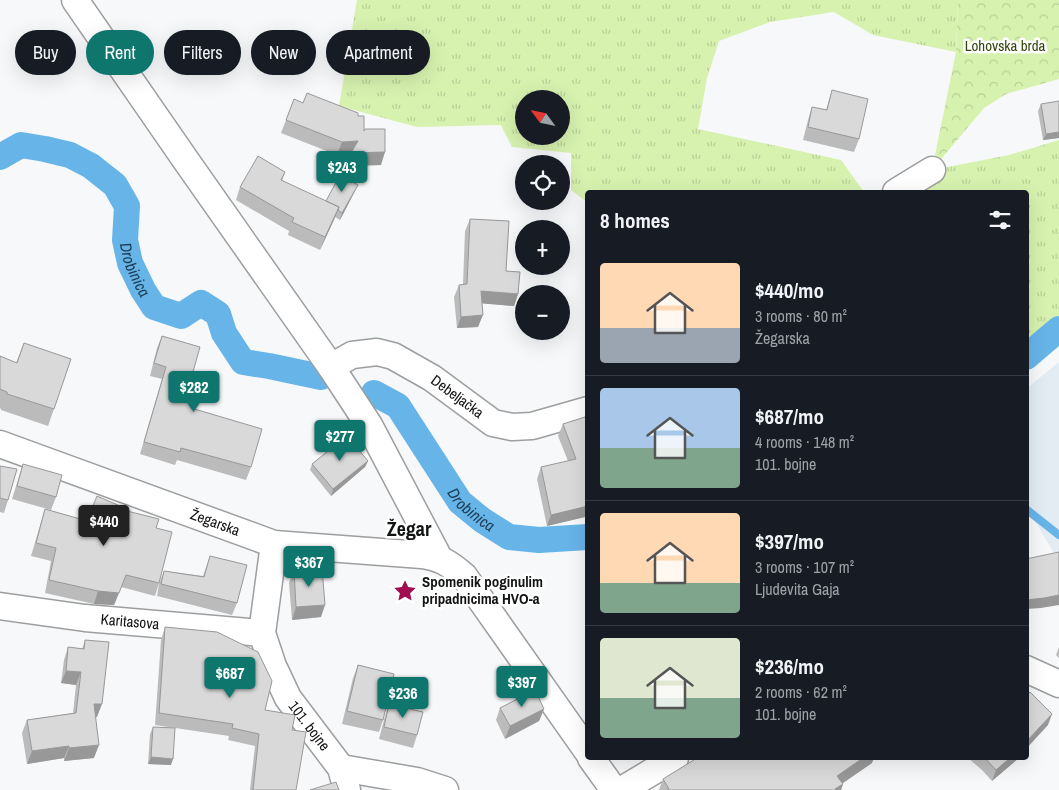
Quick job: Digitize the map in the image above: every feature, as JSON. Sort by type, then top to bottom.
[{"type":"street","points":[[75,0],[331,367],[369,425],[439,558],[464,576],[585,748]]},
{"type":"street","points":[[899,190],[932,170]]},
{"type":"street","name":"Debeljačka","points":[[331,367],[352,355],[377,352],[393,356],[432,378],[492,423],[512,427],[532,426],[585,411]]},
{"type":"street","name":"Žegarska","points":[[0,444],[274,544],[422,555],[439,558]]},
{"type":"street","name":"101. bojne","points":[[274,544],[262,633],[273,666],[288,698],[344,779]]},
{"type":"street","name":"Karitasova","points":[[0,606],[84,618],[262,633]]},
{"type":"street","points":[[1029,670],[1059,684]]},
{"type":"street","points":[[592,760],[614,790]]},
{"type":"street","points":[[622,790],[672,760]]},
{"type":"street","points":[[344,779],[417,781],[445,790]]},
{"type":"shaded area","points":[[1059,362],[1059,557],[1054,553],[1029,511],[1029,387]]},
{"type":"green space","points":[[357,0],[958,0],[956,52],[873,35],[834,12],[770,22],[719,41],[707,78],[698,129],[841,160],[863,190],[585,190],[585,200],[571,190],[571,153],[512,147],[501,125],[417,127],[339,106],[344,75],[430,75],[430,30],[352,30]]},
{"type":"green space","name":"Lohovska brda","points":[[958,0],[1059,0],[1059,79],[1006,94],[984,108],[932,170],[956,52]]},
{"type":"green space","points":[[1059,140],[1059,329],[1029,354],[1029,190],[899,190],[932,170],[1009,155]]},
{"type":"building","points":[[832,90],[868,99],[859,139],[808,127],[812,107],[827,110]]},
{"type":"building","points":[[307,93],[358,113],[358,116],[364,116],[364,131],[365,129],[385,129],[385,152],[351,153],[358,141],[342,142],[286,120],[294,99],[303,103]]},
{"type":"building","points":[[1059,101],[1059,132],[1046,134],[1041,104]]},
{"type":"building","points":[[258,156],[285,172],[281,180],[339,207],[325,237],[292,222],[294,218],[240,187]]},
{"type":"building","points":[[340,175],[358,185],[342,213],[338,210],[339,207],[326,201]]},
{"type":"building","points":[[470,219],[509,221],[506,271],[515,272],[515,275],[520,275],[519,285],[515,285],[515,294],[481,291],[483,315],[461,317],[459,285],[467,284]]},
{"type":"building","points":[[162,336],[200,347],[189,386],[197,388],[191,408],[262,429],[251,467],[181,448],[180,452],[144,442],[166,367],[154,363]]},
{"type":"building","points":[[24,343],[71,359],[54,409],[7,394],[7,392],[0,389],[0,356],[17,363]]},
{"type":"building","points":[[585,417],[585,507],[551,515],[541,467],[576,459],[563,424]]},
{"type":"building","points":[[347,436],[368,461],[333,489],[312,464]]},
{"type":"building","points":[[23,464],[62,475],[56,497],[17,486]]},
{"type":"building","points":[[0,466],[17,469],[8,500],[0,498]]},
{"type":"building","points":[[97,496],[120,506],[119,509],[159,519],[156,528],[172,532],[159,583],[126,575],[119,593],[98,591],[49,580],[56,548],[36,543],[45,509],[87,521]]},
{"type":"building","points":[[1059,552],[1059,595],[1029,600],[1029,558]]},
{"type":"building","points":[[210,556],[247,565],[237,603],[161,584],[164,571],[204,577]]},
{"type":"building","points":[[322,568],[325,605],[296,607],[294,570]]},
{"type":"building","points":[[165,627],[217,632],[258,652],[272,681],[265,710],[295,715],[292,730],[306,732],[296,790],[253,790],[259,734],[232,728],[233,724],[159,713]]},
{"type":"building","points":[[85,640],[109,642],[102,704],[94,704],[99,745],[69,748],[69,746],[32,751],[27,720],[76,713],[81,672],[66,671],[68,647],[84,649]]},
{"type":"building","points":[[358,665],[394,674],[383,720],[347,711]]},
{"type":"building","points":[[535,690],[544,709],[510,726],[500,708]]},
{"type":"building","points":[[1030,692],[1052,714],[1029,739]]},
{"type":"building","points":[[389,704],[423,712],[417,735],[384,727]]},
{"type":"building","points":[[153,727],[175,728],[173,759],[151,757]]},
{"type":"building","points":[[694,760],[860,760],[837,776],[843,784],[836,790],[667,790],[669,789],[663,779]]},
{"type":"building","points":[[987,760],[1008,760],[996,770]]},
{"type":"building","points":[[336,782],[339,790],[310,790]]},
{"type":"waterway","name":"Drobinica","points":[[0,157],[21,145],[70,155],[91,166],[115,185],[127,206],[125,240],[130,263],[143,290],[154,307],[181,316],[201,303],[218,314],[224,333],[243,362],[321,377]]},
{"type":"waterway","name":"Drobinica","points":[[1029,354],[1059,329]]},
{"type":"waterway","name":"Drobinica","points":[[374,393],[398,406],[460,502],[482,520],[509,537],[539,540],[585,537]]},
{"type":"waterway","points":[[1029,511],[1059,535]]},
{"type":"place","name":"Spomenik poginulim pripadnicima HVO-a","points":[[405,591]]},
{"type":"district","name":"Žegar","points":[[409,529]]}]
